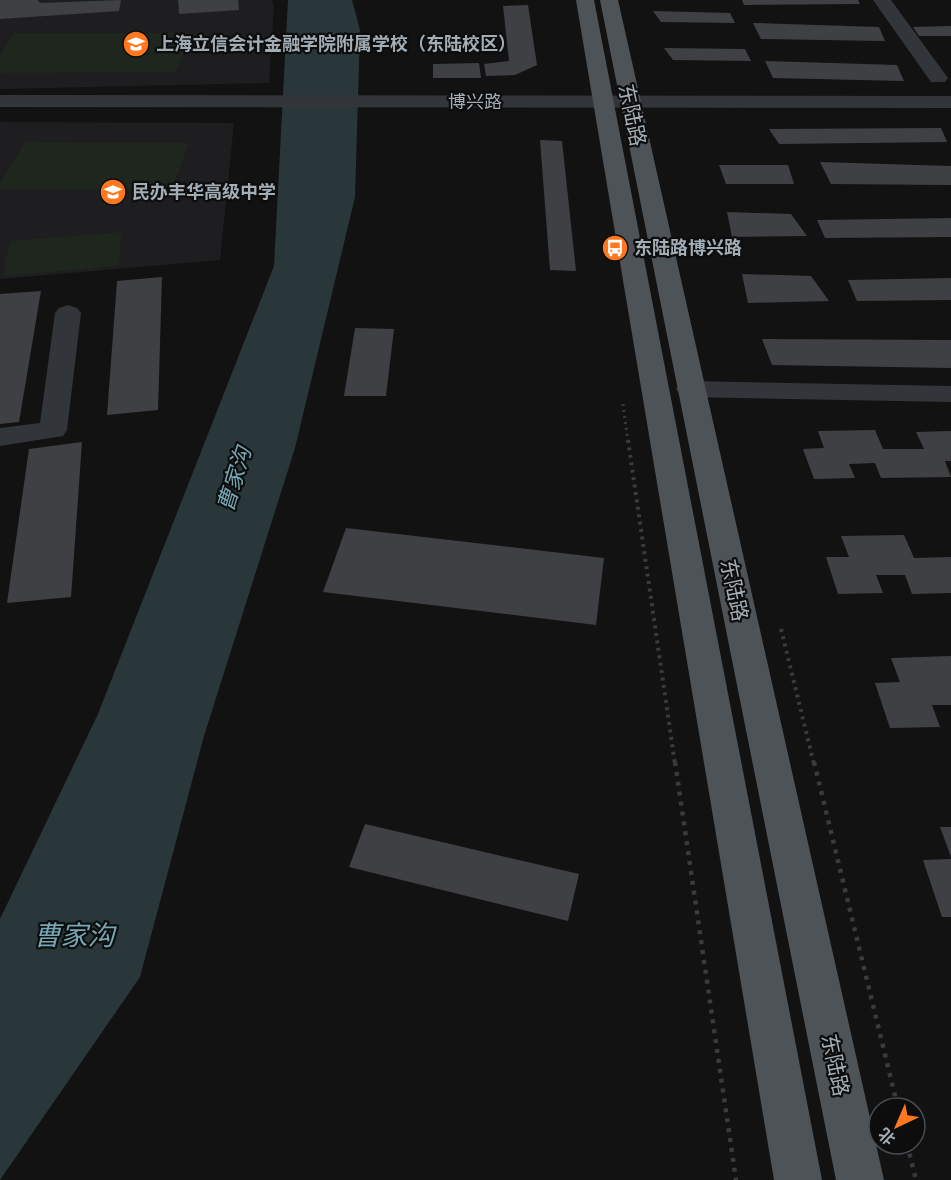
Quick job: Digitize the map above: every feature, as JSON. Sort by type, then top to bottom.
[{"type":"main road","name":"东陆路","points":[[585,0],[617,102],[690,389],[860,1180]]},
{"type":"main road","name":"东陆路","points":[[609,0],[617,102],[798,1180]]},
{"type":"street","points":[[882,0],[938,78]]},
{"type":"street","name":"博兴路","points":[[0,101],[951,102]]},
{"type":"street","points":[[0,437],[53,430],[68,313]]},
{"type":"street","points":[[690,389],[951,394]]},
{"type":"path","points":[[622,400],[736,1180]]},
{"type":"path","points":[[910,1156],[915,1180]]},
{"type":"shaded area","name":"上海立信会计金融学院附属学校（东陆校区）","points":[[0,0],[271,0],[274,6],[269,83],[0,89]]},
{"type":"shaded area","points":[[14,33],[192,33],[176,72],[0,73],[0,55]]},
{"type":"shaded area","name":"民办丰华高级中学","points":[[0,122],[234,123],[220,260],[0,279]]},
{"type":"shaded area","points":[[25,142],[189,143],[171,191],[0,189],[0,184]]},
{"type":"shaded area","points":[[121,232],[119,266],[3,276],[10,241]]},
{"type":"water","name":"曹家沟","points":[[288,0],[352,0],[360,30],[355,197],[295,448],[204,736],[140,977],[0,1180],[0,919],[98,714],[274,266]]},
{"type":"building","points":[[0,0],[38,0],[40,3],[121,0],[119,11],[0,19]]},
{"type":"building","points":[[178,0],[238,0],[239,10],[179,14]]},
{"type":"building","points":[[742,0],[858,0],[860,4],[744,5]]},
{"type":"building","points":[[528,5],[537,65],[515,75],[486,76],[484,64],[509,61],[503,6]]},
{"type":"building","points":[[653,11],[730,13],[735,23],[661,22]]},
{"type":"building","points":[[753,23],[879,27],[885,41],[761,39]]},
{"type":"building","points":[[951,26],[951,36],[919,36],[913,27]]},
{"type":"building","points":[[664,48],[745,49],[751,61],[673,60]]},
{"type":"building","points":[[765,61],[897,65],[904,81],[773,78]]},
{"type":"building","points":[[479,63],[481,78],[433,78],[433,64]]},
{"type":"building","points":[[941,128],[947,142],[779,144],[769,129]]},
{"type":"building","points":[[540,140],[562,141],[576,271],[550,270]]},
{"type":"building","points":[[820,162],[951,166],[951,185],[831,184]]},
{"type":"building","points":[[719,165],[788,165],[794,184],[726,184]]},
{"type":"building","points":[[727,212],[791,214],[807,236],[732,237]]},
{"type":"building","points":[[951,218],[951,237],[825,238],[817,220]]},
{"type":"building","points":[[742,274],[811,276],[829,301],[748,303]]},
{"type":"building","points":[[162,277],[158,410],[107,415],[117,281]]},
{"type":"building","points":[[951,278],[951,300],[857,301],[848,280]]},
{"type":"building","points":[[41,291],[19,422],[0,424],[0,294]]},
{"type":"building","points":[[355,328],[394,329],[386,396],[344,396]]},
{"type":"building","points":[[762,339],[951,340],[951,368],[772,365]]},
{"type":"building","points":[[875,430],[883,449],[924,449],[916,432],[951,431],[951,461],[945,461],[951,477],[881,478],[875,463],[849,464],[855,478],[814,479],[803,449],[824,448],[818,431]]},
{"type":"building","points":[[82,442],[71,597],[7,603],[29,449]]},
{"type":"building","points":[[346,528],[604,558],[596,625],[323,592]]},
{"type":"building","points":[[904,535],[914,558],[951,557],[951,593],[912,594],[905,575],[876,575],[883,593],[838,594],[826,557],[849,557],[841,536]]},
{"type":"building","points":[[951,656],[951,705],[932,705],[940,727],[890,728],[875,683],[900,682],[891,658]]},
{"type":"building","points":[[365,824],[579,874],[568,921],[349,867]]},
{"type":"building","points":[[940,827],[951,827],[951,857]]},
{"type":"building","points":[[951,859],[951,917],[942,917],[923,860]]},
{"type":"place","name":"上海立信会计金融学院附属学校（东陆校区）","points":[[136,44]]},
{"type":"place","name":"民办丰华高级中学","points":[[113,192]]},
{"type":"place","name":"东陆路博兴路","points":[[615,248]]}]
